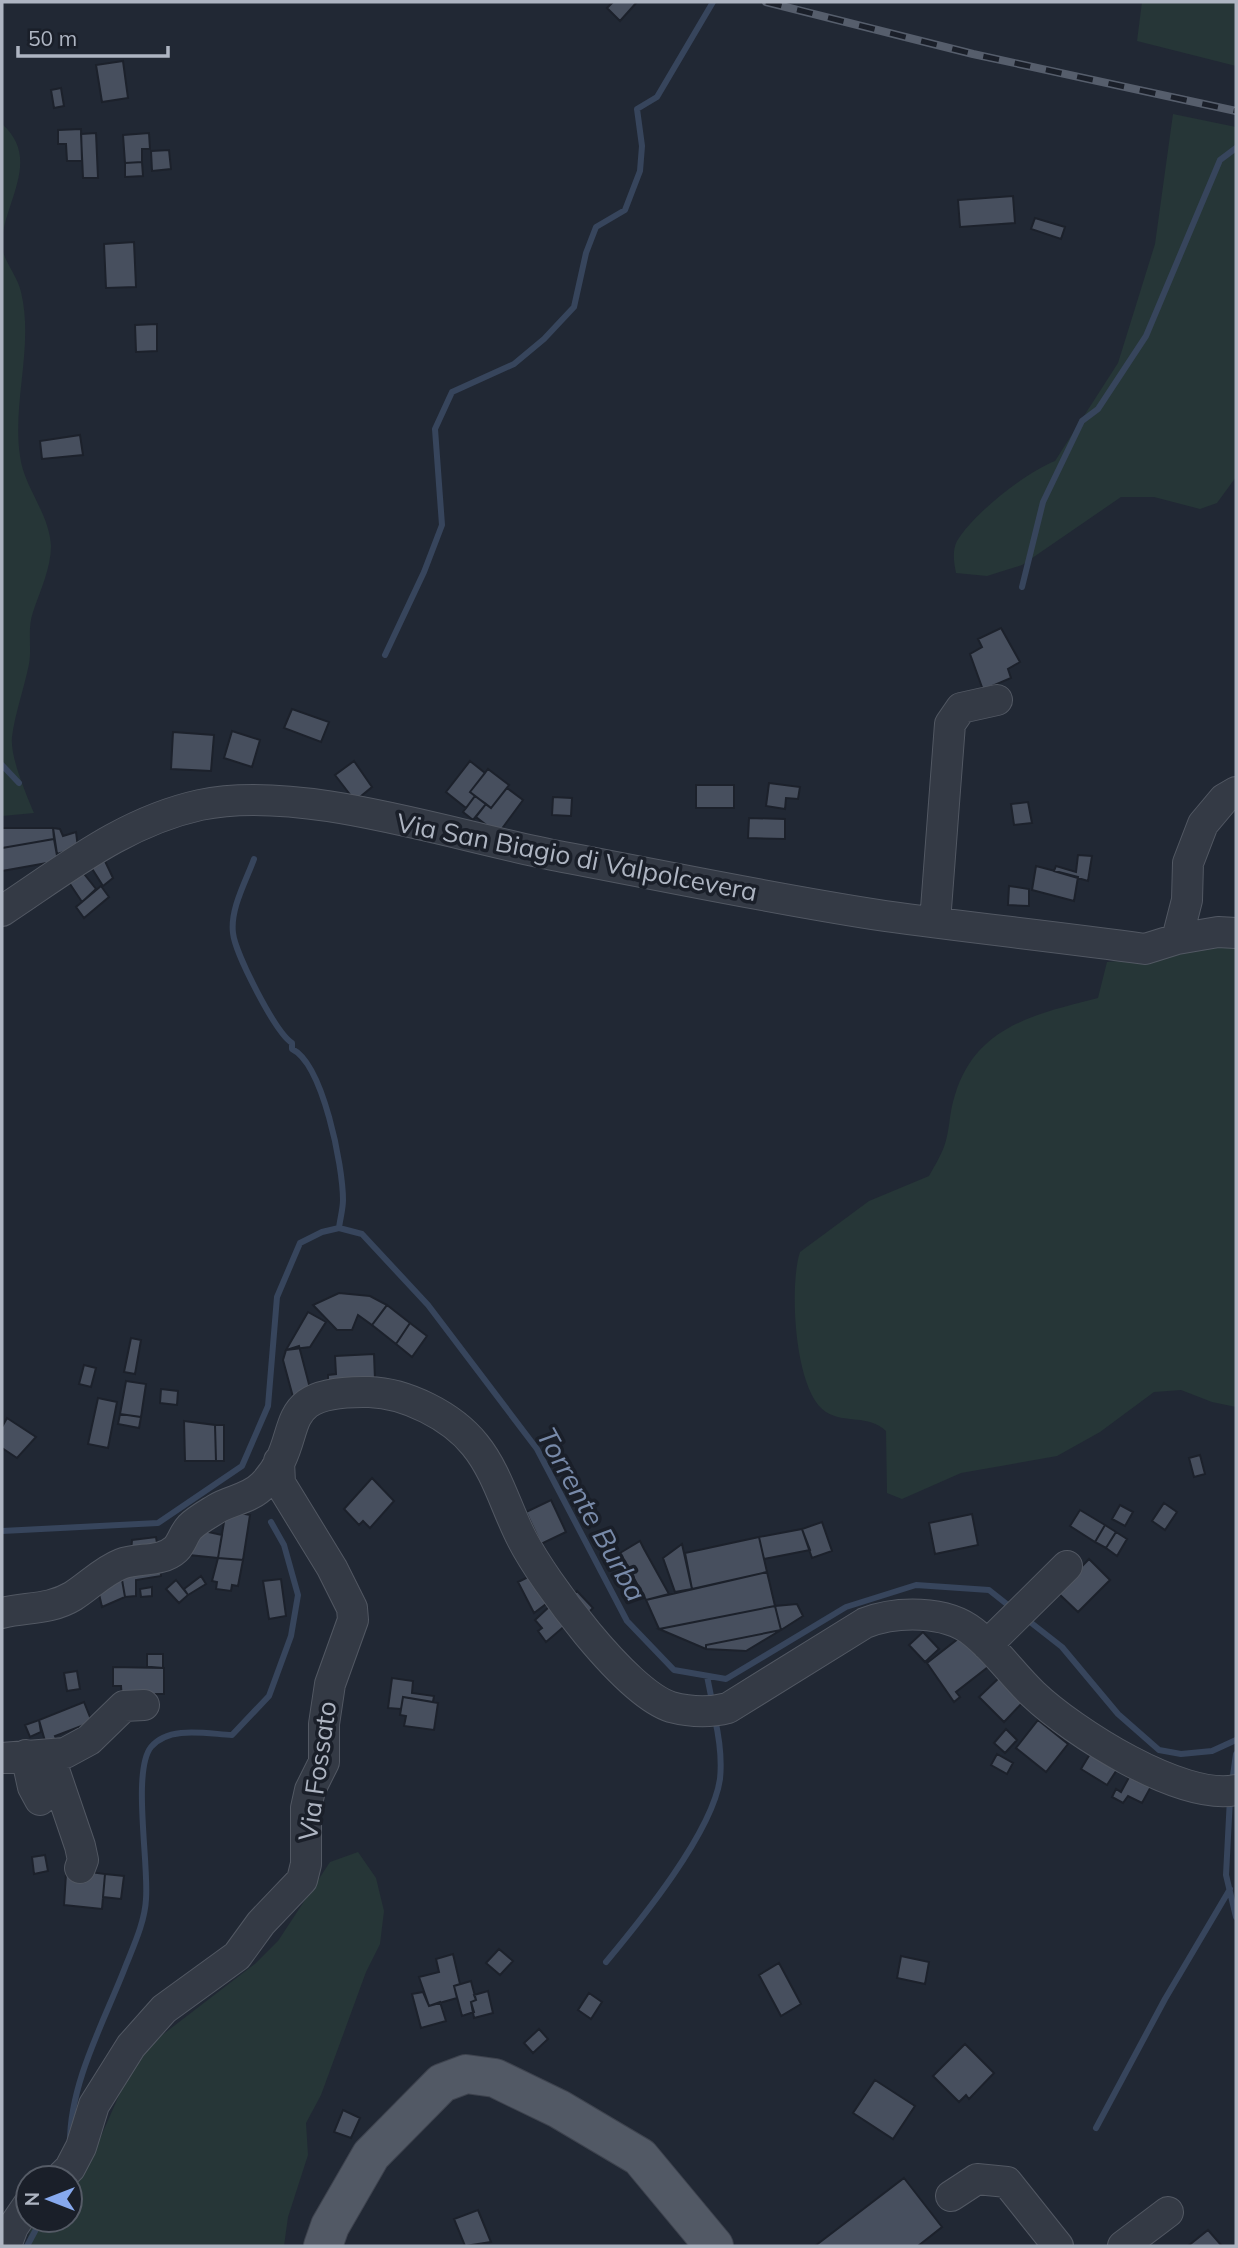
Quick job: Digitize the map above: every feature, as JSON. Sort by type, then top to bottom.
[{"type":"main road","points":[[323,2246],[330,2225],[371,2155],[442,2083],[466,2074],[482,2075],[506,2084],[559,2109],[640,2157],[714,2246]]},
{"type":"street","points":[[935,922],[950,724],[961,708],[997,700]]},
{"type":"street","points":[[1177,939],[1187,900],[1188,863],[1203,824],[1224,799],[1236,792]]},
{"type":"street","name":"Via San Biagio di Valpolcevera","points":[[2,911],[91,849],[145,823],[201,805],[259,800],[368,815],[513,848],[883,915],[1145,949],[1177,939],[1218,932],[1236,933]]},
{"type":"street","points":[[2,888],[50,880]]},
{"type":"street","points":[[2,1613],[41,1609],[72,1597],[122,1563],[164,1556],[177,1549],[191,1526],[220,1506],[234,1503],[262,1486],[281,1457],[296,1413],[309,1401],[328,1396],[370,1392],[387,1394],[435,1413],[466,1436],[481,1453],[542,1573],[585,1631],[637,1684],[670,1706],[695,1711],[728,1708],[865,1623],[879,1618],[924,1616],[996,1636],[1034,1696],[1132,1762],[1171,1781],[1214,1793],[1236,1790]]},
{"type":"street","name":"Via Fossato","points":[[72,2164],[81,2147],[94,2105],[131,2046],[164,2009],[237,1955],[261,1923],[302,1880],[306,1864],[306,1808],[310,1790],[324,1762],[324,1724],[330,1684],[354,1620],[352,1608],[332,1568],[280,1483],[281,1457]]},
{"type":"street","points":[[996,1636],[1067,1566]]},
{"type":"street","points":[[26,1756],[65,1753],[89,1740],[124,1706],[144,1705]]},
{"type":"street","points":[[26,1756],[33,1787],[40,1800]]},
{"type":"street","points":[[26,1756],[80,1846],[83,1860],[80,1868]]},
{"type":"street","points":[[951,2196],[977,2179],[1007,2182],[1058,2246]]},
{"type":"street","points":[[1123,2246],[1168,2212]]},
{"type":"street","points":[[6,2246],[14,2226]]},
{"type":"shaded area","points":[[1142,2],[1236,2],[1236,66],[1137,41]]},
{"type":"shaded area","points":[[1173,114],[1236,127],[1236,477],[1217,503],[1200,509],[1154,497],[1121,497],[1022,565],[987,576],[956,573],[954,549],[965,530],[1001,495],[1055,461],[1118,363],[1155,244]]},
{"type":"shaded area","points":[[2,124],[14,138],[20,168],[3,232],[2,248]]},
{"type":"shaded area","points":[[2,248],[19,286],[24,312],[18,436],[20,456],[26,479],[46,522],[51,554],[31,618],[29,664],[12,737],[16,765],[34,813],[2,816]]},
{"type":"shaded area","points":[[1236,937],[1236,1407],[1212,1402],[1181,1390],[1154,1392],[1100,1432],[1057,1456],[961,1473],[902,1499],[887,1493],[886,1431],[872,1423],[841,1418],[826,1412],[815,1401],[807,1383],[801,1361],[795,1312],[800,1252],[869,1201],[929,1176],[944,1147],[953,1101],[965,1071],[993,1038],[1031,1017],[1098,998],[1107,962],[1163,957]]},
{"type":"shaded area","points":[[358,1852],[376,1878],[384,1911],[380,1944],[366,1972],[321,2095],[306,2123],[308,2155],[288,2217],[284,2246],[25,2246],[29,2234],[84,2234],[84,2164],[94,2152],[132,2066],[153,2042],[256,1963],[278,1941],[330,1862]]},
{"type":"building","points":[[613,2],[637,2],[620,21],[607,8]]},
{"type":"building","points":[[123,61],[128,98],[102,102],[96,65]]},
{"type":"building","points":[[61,88],[64,106],[54,108],[51,90]]},
{"type":"building","points":[[81,129],[82,161],[67,161],[66,144],[58,144],[58,130]]},
{"type":"building","points":[[96,133],[98,178],[83,178],[81,134]]},
{"type":"building","points":[[149,133],[150,149],[142,149],[142,162],[125,163],[123,135]]},
{"type":"building","points":[[169,150],[171,169],[152,171],[151,151]]},
{"type":"building","points":[[142,162],[143,176],[125,177],[125,163]]},
{"type":"building","points":[[1013,196],[1015,223],[960,227],[958,200]]},
{"type":"building","points":[[1035,218],[1065,227],[1061,239],[1031,229]]},
{"type":"building","points":[[134,242],[136,287],[106,288],[104,244]]},
{"type":"building","points":[[157,324],[157,351],[136,352],[135,325]]},
{"type":"building","points":[[80,435],[83,455],[42,459],[40,441]]},
{"type":"building","points":[[1001,628],[1020,662],[1008,669],[1011,678],[983,690],[970,654],[982,647],[978,639]]},
{"type":"building","points":[[292,709],[329,722],[321,742],[284,728]]},
{"type":"building","points":[[232,731],[260,740],[252,767],[224,758]]},
{"type":"building","points":[[173,732],[214,735],[211,771],[171,769]]},
{"type":"building","points":[[354,761],[372,787],[355,801],[335,775]]},
{"type":"building","points":[[470,761],[485,773],[470,792],[475,796],[466,808],[446,792]]},
{"type":"building","points":[[488,769],[509,785],[491,808],[470,792]]},
{"type":"building","points":[[769,783],[800,787],[798,799],[786,798],[785,809],[766,806]]},
{"type":"building","points":[[696,785],[734,785],[734,808],[696,808]]},
{"type":"building","points":[[507,788],[523,800],[498,834],[476,817],[486,804],[491,808]]},
{"type":"building","points":[[475,796],[486,804],[473,820],[463,812]]},
{"type":"building","points":[[553,797],[572,798],[571,816],[552,815]]},
{"type":"building","points":[[1028,802],[1032,823],[1014,825],[1011,804]]},
{"type":"building","points":[[749,818],[785,819],[785,839],[748,838]]},
{"type":"building","points":[[2,828],[53,828],[54,839],[2,848]]},
{"type":"building","points":[[53,828],[60,829],[63,836],[76,832],[78,848],[57,854]]},
{"type":"building","points":[[54,839],[58,861],[2,871],[2,848]]},
{"type":"building","points":[[1078,855],[1092,856],[1088,881],[1054,871],[1056,866],[1076,872]]},
{"type":"building","points":[[104,859],[113,878],[103,886],[91,867]]},
{"type":"building","points":[[1036,866],[1078,877],[1074,901],[1032,890]]},
{"type":"building","points":[[81,870],[96,889],[82,902],[68,881]]},
{"type":"building","points":[[101,886],[109,897],[84,918],[76,907]]},
{"type":"building","points":[[1009,886],[1029,889],[1029,906],[1008,905]]},
{"type":"building","points":[[339,1293],[370,1296],[387,1305],[372,1325],[358,1315],[352,1330],[337,1330],[313,1305]]},
{"type":"building","points":[[387,1305],[410,1323],[396,1344],[372,1325]]},
{"type":"building","points":[[308,1312],[326,1322],[310,1347],[286,1350]]},
{"type":"building","points":[[410,1323],[427,1336],[412,1357],[396,1344]]},
{"type":"building","points":[[131,1338],[141,1340],[135,1374],[124,1372]]},
{"type":"building","points":[[299,1346],[311,1392],[293,1397],[283,1360],[286,1350]]},
{"type":"building","points":[[374,1354],[375,1380],[328,1381],[328,1375],[336,1374],[335,1356]]},
{"type":"building","points":[[84,1365],[96,1368],[91,1387],[79,1384]]},
{"type":"building","points":[[126,1381],[146,1384],[141,1417],[120,1414]]},
{"type":"building","points":[[161,1389],[178,1391],[177,1405],[160,1403]]},
{"type":"building","points":[[98,1398],[117,1402],[108,1448],[88,1444]]},
{"type":"building","points":[[120,1414],[141,1417],[139,1428],[118,1424]]},
{"type":"building","points":[[7,1418],[36,1437],[17,1458],[2,1448],[2,1427]]},
{"type":"building","points":[[184,1421],[215,1425],[216,1461],[185,1461]]},
{"type":"building","points":[[215,1425],[224,1425],[224,1461],[216,1461]]},
{"type":"building","points":[[1200,1455],[1205,1474],[1194,1477],[1189,1458]]},
{"type":"building","points":[[372,1478],[394,1501],[370,1528],[363,1521],[359,1525],[344,1509]]},
{"type":"building","points":[[551,1500],[566,1532],[541,1544],[526,1512]]},
{"type":"building","points":[[1164,1503],[1177,1512],[1165,1530],[1152,1521]]},
{"type":"building","points":[[1120,1505],[1133,1512],[1125,1526],[1112,1519]]},
{"type":"building","points":[[226,1510],[250,1515],[243,1560],[218,1558]]},
{"type":"building","points":[[1080,1510],[1105,1525],[1095,1542],[1070,1526]]},
{"type":"building","points":[[972,1514],[978,1545],[935,1554],[929,1523]]},
{"type":"building","points":[[822,1522],[832,1551],[812,1558],[802,1529]]},
{"type":"building","points":[[1105,1525],[1116,1532],[1106,1548],[1095,1542]]},
{"type":"building","points":[[195,1529],[222,1535],[218,1558],[189,1555]]},
{"type":"building","points":[[802,1529],[810,1550],[764,1559],[759,1537]]},
{"type":"building","points":[[1116,1532],[1127,1539],[1117,1556],[1106,1548]]},
{"type":"building","points":[[156,1537],[158,1549],[131,1552],[132,1540]]},
{"type":"building","points":[[759,1537],[767,1572],[692,1589],[685,1553]]},
{"type":"building","points":[[640,1541],[669,1594],[646,1600],[620,1553]]},
{"type":"building","points":[[682,1544],[692,1589],[675,1592],[663,1558]]},
{"type":"building","points":[[218,1558],[243,1560],[238,1586],[232,1585],[231,1591],[216,1589],[217,1582],[212,1581]]},
{"type":"building","points":[[1089,1559],[1110,1580],[1078,1612],[1057,1592]]},
{"type":"building","points":[[160,1564],[161,1576],[136,1580],[136,1596],[125,1597],[121,1574]]},
{"type":"building","points":[[767,1572],[775,1606],[659,1629],[646,1600]]},
{"type":"building","points":[[121,1574],[125,1597],[102,1607],[99,1594]]},
{"type":"building","points":[[532,1575],[550,1601],[534,1613],[518,1582]]},
{"type":"building","points":[[201,1576],[206,1584],[188,1595],[184,1589]]},
{"type":"building","points":[[281,1579],[286,1616],[269,1619],[263,1581]]},
{"type":"building","points":[[176,1580],[188,1595],[179,1603],[166,1589]]},
{"type":"building","points":[[152,1587],[152,1596],[141,1597],[140,1589]]},
{"type":"building","points":[[577,1591],[593,1608],[584,1617],[568,1599]]},
{"type":"building","points":[[797,1604],[803,1616],[781,1630],[775,1606]]},
{"type":"building","points":[[551,1605],[567,1624],[546,1642],[538,1631],[542,1628],[535,1620]]},
{"type":"building","points":[[775,1606],[781,1630],[706,1645],[706,1649],[659,1629]]},
{"type":"building","points":[[781,1630],[746,1651],[706,1649],[706,1645]]},
{"type":"building","points":[[923,1632],[939,1649],[925,1662],[909,1645]]},
{"type":"building","points":[[963,1635],[988,1667],[956,1692],[960,1697],[954,1702],[927,1663]]},
{"type":"building","points":[[147,1654],[163,1654],[163,1668],[147,1667]]},
{"type":"building","points":[[113,1667],[164,1668],[164,1694],[142,1694],[122,1699],[121,1686],[113,1686]]},
{"type":"building","points":[[77,1671],[80,1689],[67,1691],[64,1673]]},
{"type":"building","points":[[1000,1677],[1024,1701],[1004,1722],[979,1697]]},
{"type":"building","points":[[392,1678],[413,1681],[412,1693],[434,1696],[433,1702],[403,1697],[401,1709],[388,1708]]},
{"type":"building","points":[[403,1697],[438,1703],[434,1730],[404,1726],[406,1716],[400,1715]]},
{"type":"building","points":[[84,1702],[92,1722],[55,1736],[58,1743],[47,1748],[39,1720]]},
{"type":"building","points":[[39,1720],[41,1732],[30,1737],[25,1725]]},
{"type":"building","points":[[1038,1720],[1068,1744],[1046,1772],[1016,1748]]},
{"type":"building","points":[[1006,1729],[1017,1740],[1005,1753],[994,1743]]},
{"type":"building","points":[[1093,1749],[1120,1765],[1107,1785],[1081,1769]]},
{"type":"building","points":[[997,1754],[1013,1763],[1007,1774],[991,1765]]},
{"type":"building","points":[[1133,1770],[1154,1781],[1142,1803],[1128,1796],[1123,1803],[1112,1797],[1116,1789],[1121,1792]]},
{"type":"building","points":[[45,1855],[48,1871],[34,1874],[32,1857]]},
{"type":"building","points":[[83,1871],[105,1874],[102,1909],[64,1905],[66,1874],[82,1876]]},
{"type":"building","points":[[105,1874],[124,1876],[121,1899],[103,1897]]},
{"type":"building","points":[[499,1949],[513,1961],[500,1975],[486,1963]]},
{"type":"building","points":[[453,1954],[460,1984],[454,1986],[457,1998],[429,2006],[419,1977],[439,1972],[436,1959]]},
{"type":"building","points":[[901,1956],[929,1962],[925,1984],[897,1978]]},
{"type":"building","points":[[779,1963],[801,2004],[781,2016],[759,1975]]},
{"type":"building","points":[[471,1981],[476,2000],[471,2002],[474,2012],[462,2016],[454,1986]]},
{"type":"building","points":[[488,1991],[493,2013],[474,2018],[471,2002],[476,2000],[474,1995]]},
{"type":"building","points":[[423,1992],[429,2006],[440,2002],[446,2021],[421,2028],[412,1994]]},
{"type":"building","points":[[589,1993],[602,2002],[591,2019],[578,2010]]},
{"type":"building","points":[[539,2029],[548,2039],[533,2053],[524,2043]]},
{"type":"building","points":[[965,2044],[994,2073],[969,2099],[966,2095],[959,2102],[933,2076]]},
{"type":"building","points":[[875,2080],[915,2106],[893,2139],[853,2113]]},
{"type":"building","points":[[343,2110],[360,2118],[351,2138],[334,2132]]},
{"type":"building","points":[[904,2178],[942,2227],[918,2246],[815,2246]]},
{"type":"building","points":[[478,2210],[491,2242],[465,2246],[454,2219]]},
{"type":"building","points":[[1208,2230],[1222,2246],[1188,2246]]},
{"type":"waterway","points":[[385,655],[424,572],[442,525],[435,429],[452,392],[514,364],[544,339],[574,307],[586,253],[596,227],[625,210],[640,171],[642,146],[637,109],[657,97],[713,2]]},
{"type":"waterway","points":[[1022,587],[1043,502],[1082,421],[1098,409],[1146,336],[1220,160],[1236,148]]},
{"type":"waterway","points":[[2,765],[19,783]]},
{"type":"waterway","points":[[254,859],[236,905],[233,924],[235,943],[276,1024],[292,1043],[292,1049],[303,1058],[322,1094],[335,1141],[342,1184],[343,1203],[339,1228]]},
{"type":"waterway","name":"Torrente Burba","points":[[2,1531],[158,1523],[242,1466],[268,1406],[277,1297],[300,1243],[322,1232],[339,1228],[362,1234],[428,1305],[537,1449],[627,1621],[674,1670],[726,1679],[846,1607],[916,1585],[989,1590],[1013,1609]]},
{"type":"waterway","points":[[70,2142],[82,2074],[144,1916],[146,1883],[142,1796],[145,1759],[151,1747],[159,1740],[178,1733],[232,1735],[269,1696],[291,1636],[298,1595],[284,1545],[271,1522]]},
{"type":"waterway","name":"Torrente Burba","points":[[1025,1618],[1062,1647],[1118,1714],[1159,1750],[1181,1754],[1212,1751],[1236,1740]]},
{"type":"waterway","points":[[707,1676],[712,1701]]},
{"type":"waterway","points":[[606,1962],[673,1875],[704,1824],[720,1779],[720,1749],[715,1719]]},
{"type":"waterway","points":[[1232,1783],[1236,1754]]},
{"type":"waterway","points":[[1230,1798],[1226,1875],[1236,1917]]},
{"type":"waterway","points":[[1096,2128],[1165,1999],[1230,1889]]},
{"type":"waterway","points":[[27,2246],[33,2234]]},
{"type":"railway","points":[[766,2],[973,54],[1236,111]]}]
